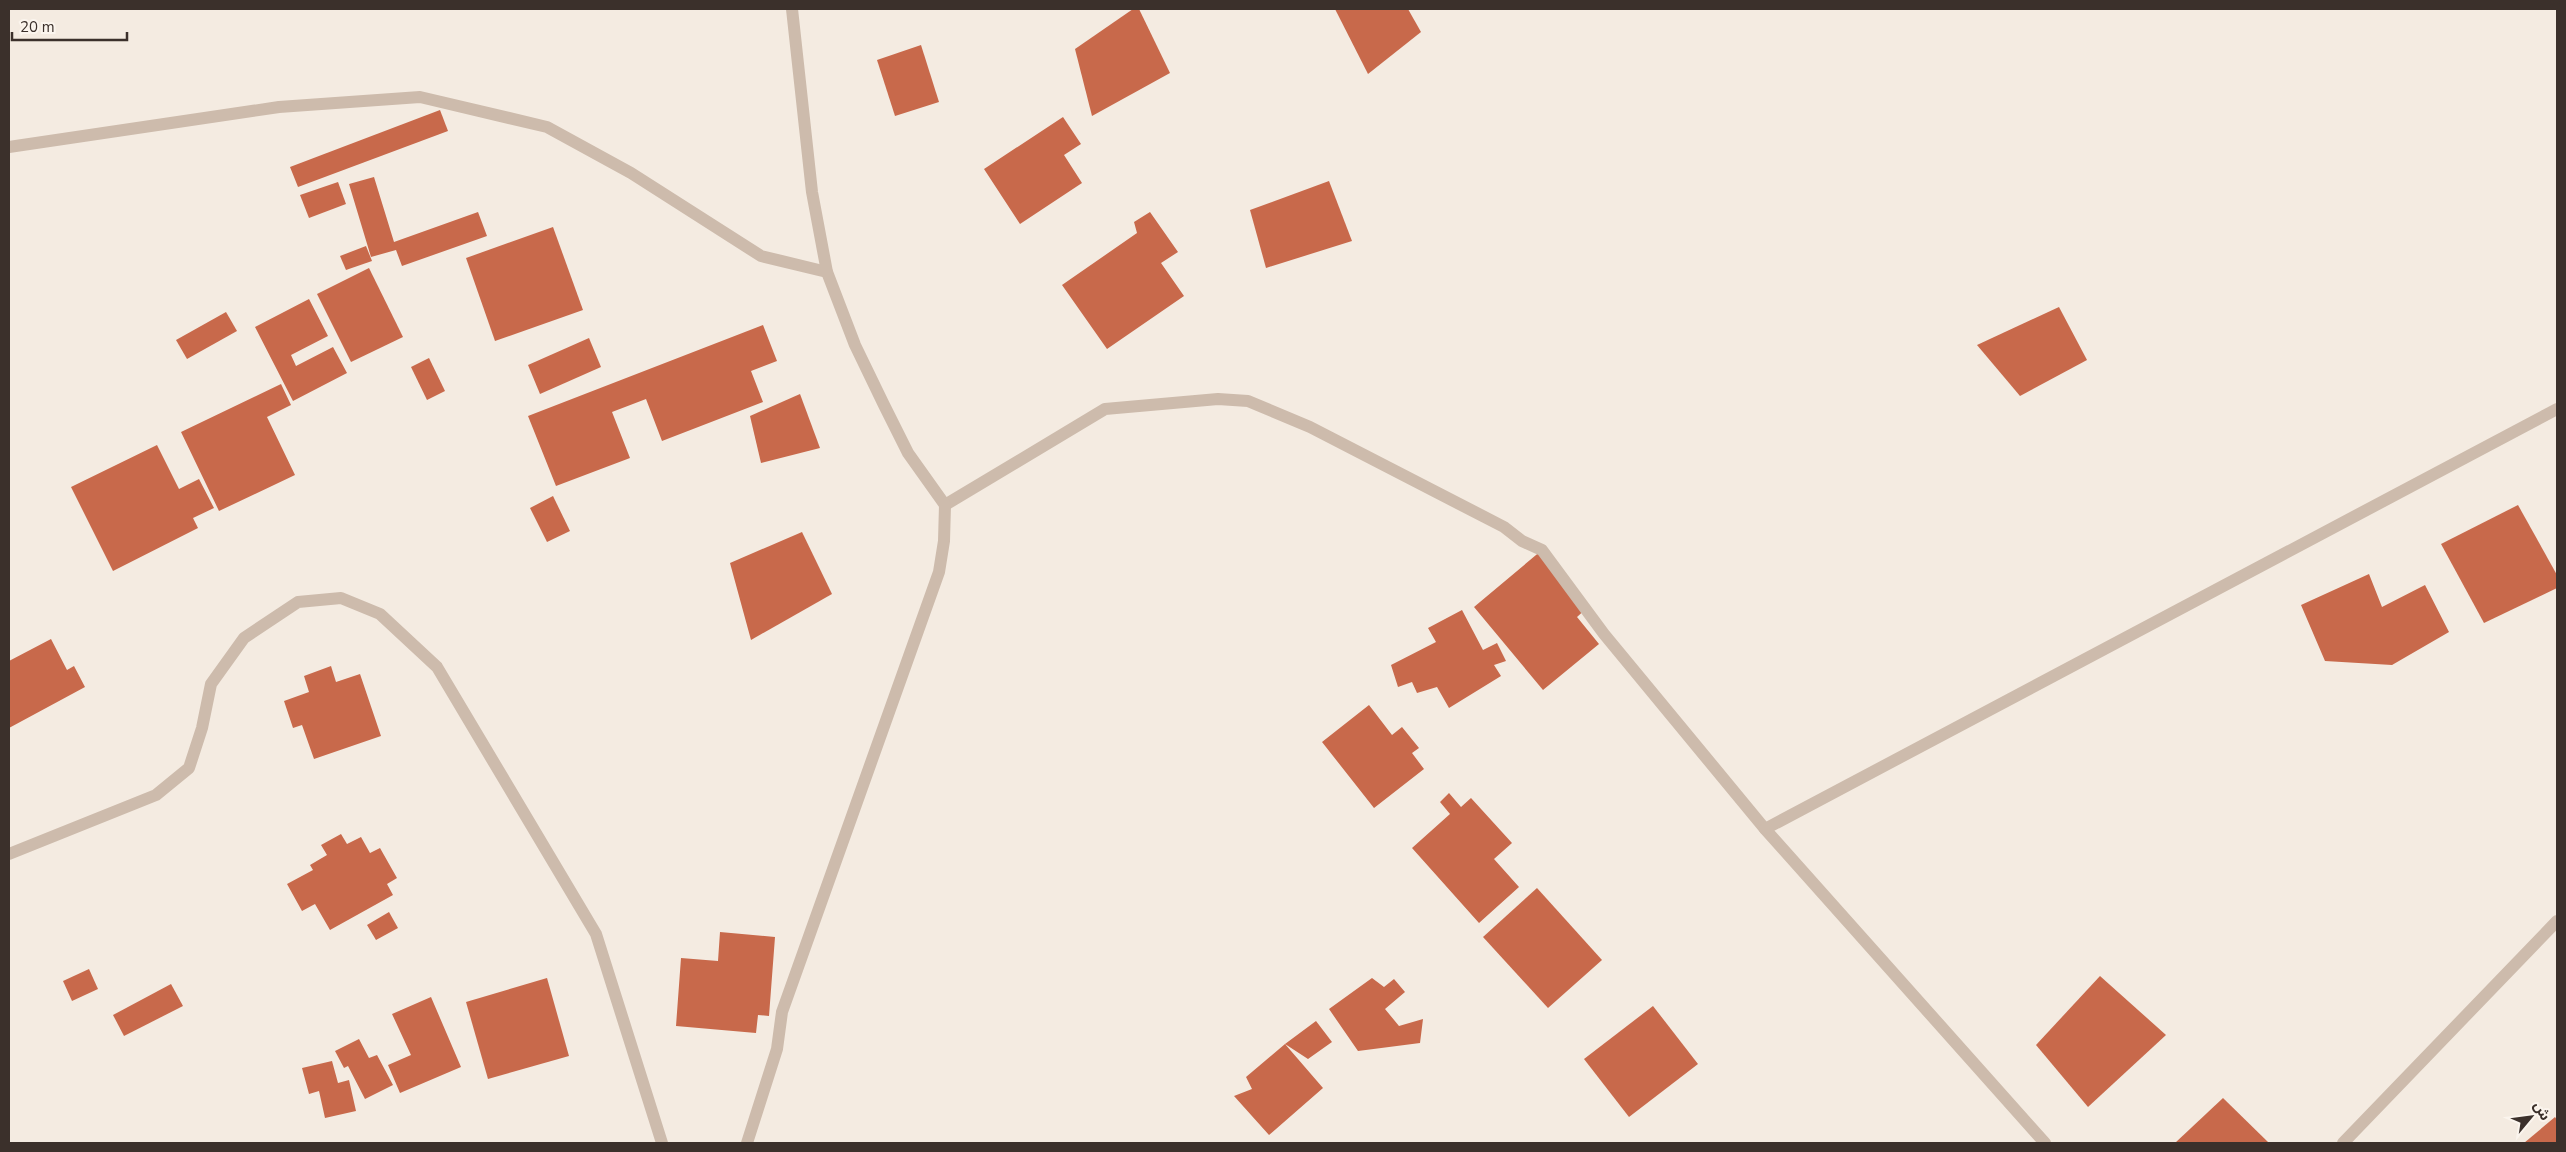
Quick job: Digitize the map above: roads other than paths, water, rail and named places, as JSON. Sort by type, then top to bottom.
[{"type":"street","points":[[746,1143],[777,1049],[782,1012],[939,572],[944,541],[945,505],[908,452],[884,405],[856,346],[827,272],[812,192],[792,9]]},
{"type":"street","points":[[9,147],[279,108],[420,97],[547,127],[631,173],[760,256],[827,272]]},
{"type":"street","points":[[945,505],[1105,409],[1218,399],[1248,401],[1319,431],[1504,527],[1522,541],[1542,550],[1604,634],[1765,829],[2045,1143]]},
{"type":"street","points":[[1765,829],[2557,409]]},
{"type":"street","points":[[9,854],[156,795],[189,768],[202,728],[211,684],[244,638],[298,602],[341,598],[380,614],[437,667],[596,934],[662,1143]]},
{"type":"street","points":[[2343,1143],[2557,921]]}]
